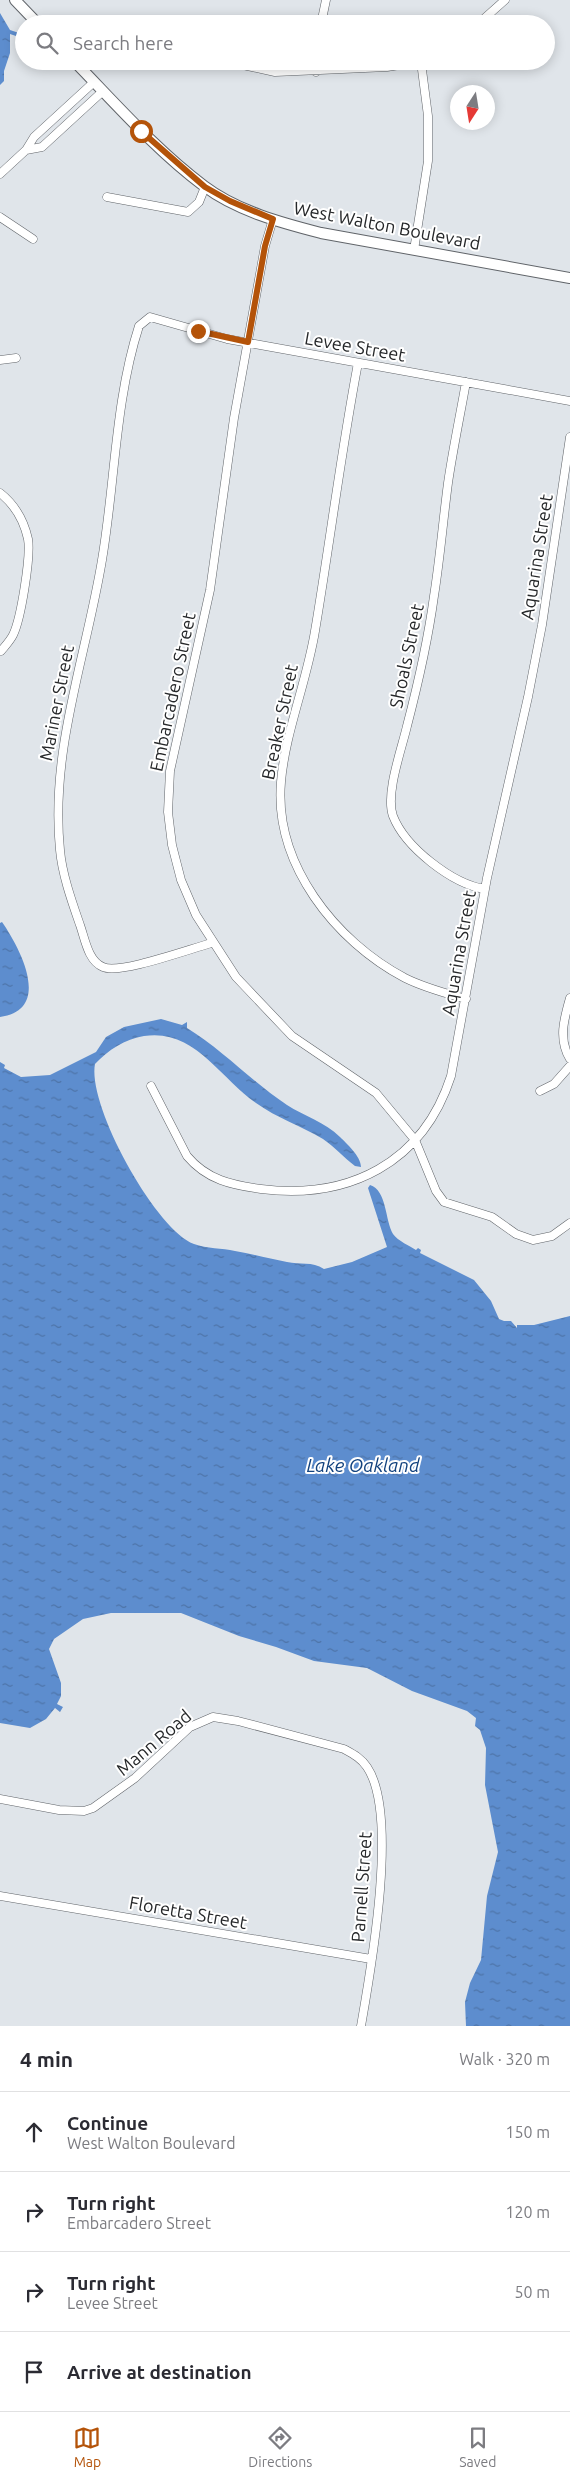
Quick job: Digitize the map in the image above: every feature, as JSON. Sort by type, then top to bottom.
[{"type":"main road","points":[[15,0],[29,15]]},
{"type":"main road","name":"West Walton Boulevard","points":[[83,70],[141,131],[205,187],[230,201],[273,219],[321,233],[570,278]]},
{"type":"street","points":[[323,15],[326,0]]},
{"type":"street","points":[[488,15],[505,0]]},
{"type":"street","points":[[266,70],[275,72],[337,70]]},
{"type":"street","points":[[414,250],[424,197],[428,161],[428,116],[423,70]]},
{"type":"street","points":[[0,174],[26,150],[34,137],[94,82]]},
{"type":"street","points":[[26,150],[42,147],[103,91]]},
{"type":"street","points":[[107,197],[188,212],[198,202],[205,187]]},
{"type":"street","points":[[0,218],[34,238]]},
{"type":"street","name":"Embarcadero Street","points":[[273,219],[265,246],[234,418],[210,590],[170,770],[168,812],[172,846],[181,880],[196,915],[236,977],[292,1036],[376,1093],[415,1140],[436,1191],[444,1202],[492,1217],[516,1234],[533,1240],[552,1236],[570,1223]]},
{"type":"street","name":"Levee Street","points":[[139,326],[150,317],[227,339],[570,401]]},
{"type":"street","name":"Mariner Street","points":[[139,326],[122,408],[102,561],[67,721],[59,769],[60,851],[75,912],[88,947],[94,961],[104,968],[124,968],[212,942]]},
{"type":"street","points":[[0,360],[16,358]]},
{"type":"street","name":"Breaker Street","points":[[358,363],[339,466],[314,637],[281,780],[280,808],[283,832],[301,877],[338,926],[361,947],[405,978],[424,987],[466,999]]},
{"type":"street","name":"Shoals Street","points":[[466,382],[448,481],[434,598],[414,700],[392,790],[391,806],[393,816],[402,830],[424,856],[453,878],[473,887],[485,889]]},
{"type":"street","name":"Aquarina Street","points":[[151,1086],[188,1156],[196,1166],[232,1185],[273,1190],[317,1190],[346,1185],[375,1172],[402,1152],[415,1140],[432,1119],[444,1099],[455,1056],[485,889],[528,697],[542,625],[570,438]]},
{"type":"street","points":[[0,492],[13,506],[24,526],[28,540],[25,580],[13,635],[1,651]]},
{"type":"street","points":[[570,998],[562,1033],[565,1050],[570,1059]]},
{"type":"street","points":[[540,1092],[554,1084],[570,1066]]},
{"type":"street","name":"Mann Road","points":[[0,1799],[59,1810],[84,1811],[93,1808],[135,1778],[190,1727],[213,1717],[238,1721],[344,1749],[358,1756]]},
{"type":"street","name":"Parnell Street","points":[[358,1756],[371,1774],[380,1802],[382,1856],[371,1959],[361,2026]]},
{"type":"street","name":"Floretta Street","points":[[0,1896],[371,1959]]},
{"type":"water","points":[[0,13],[10,30],[15,32],[15,36],[10,34],[10,53],[4,71],[4,81],[0,85]]},
{"type":"water","points":[[2,922],[17,947],[23,962],[28,977],[29,991],[25,1003],[16,1012],[0,1017],[0,923]]},
{"type":"water","name":"Lake Oakland","points":[[161,1019],[182,1025],[187,1022],[187,1028],[213,1046],[274,1096],[334,1132],[356,1154],[361,1167],[355,1166],[323,1139],[256,1103],[192,1047],[178,1040],[162,1036],[144,1036],[124,1042],[105,1054],[95,1064],[95,1083],[113,1135],[127,1164],[143,1191],[178,1234],[199,1246],[230,1250],[292,1263],[310,1264],[324,1269],[352,1262],[387,1247],[368,1188],[370,1185],[376,1188],[383,1199],[390,1228],[395,1237],[416,1250],[418,1248],[421,1250],[420,1253],[474,1280],[491,1301],[499,1319],[511,1321],[517,1328],[517,1325],[534,1325],[570,1316],[570,2026],[466,2026],[465,2002],[470,1983],[481,1960],[487,1896],[498,1852],[485,1785],[486,1748],[480,1730],[475,1726],[476,1718],[467,1711],[412,1691],[367,1668],[314,1661],[239,1636],[181,1613],[111,1613],[83,1619],[54,1639],[49,1649],[61,1683],[61,1696],[57,1704],[63,1707],[60,1712],[55,1708],[46,1719],[30,1728],[0,1723],[0,1062],[5,1065],[4,1068],[21,1077],[50,1075],[96,1052],[106,1037],[124,1027]]},
{"type":"route","points":[[141,131],[205,187],[230,201],[273,219],[268,229],[248,342],[227,339],[198,331]]}]
